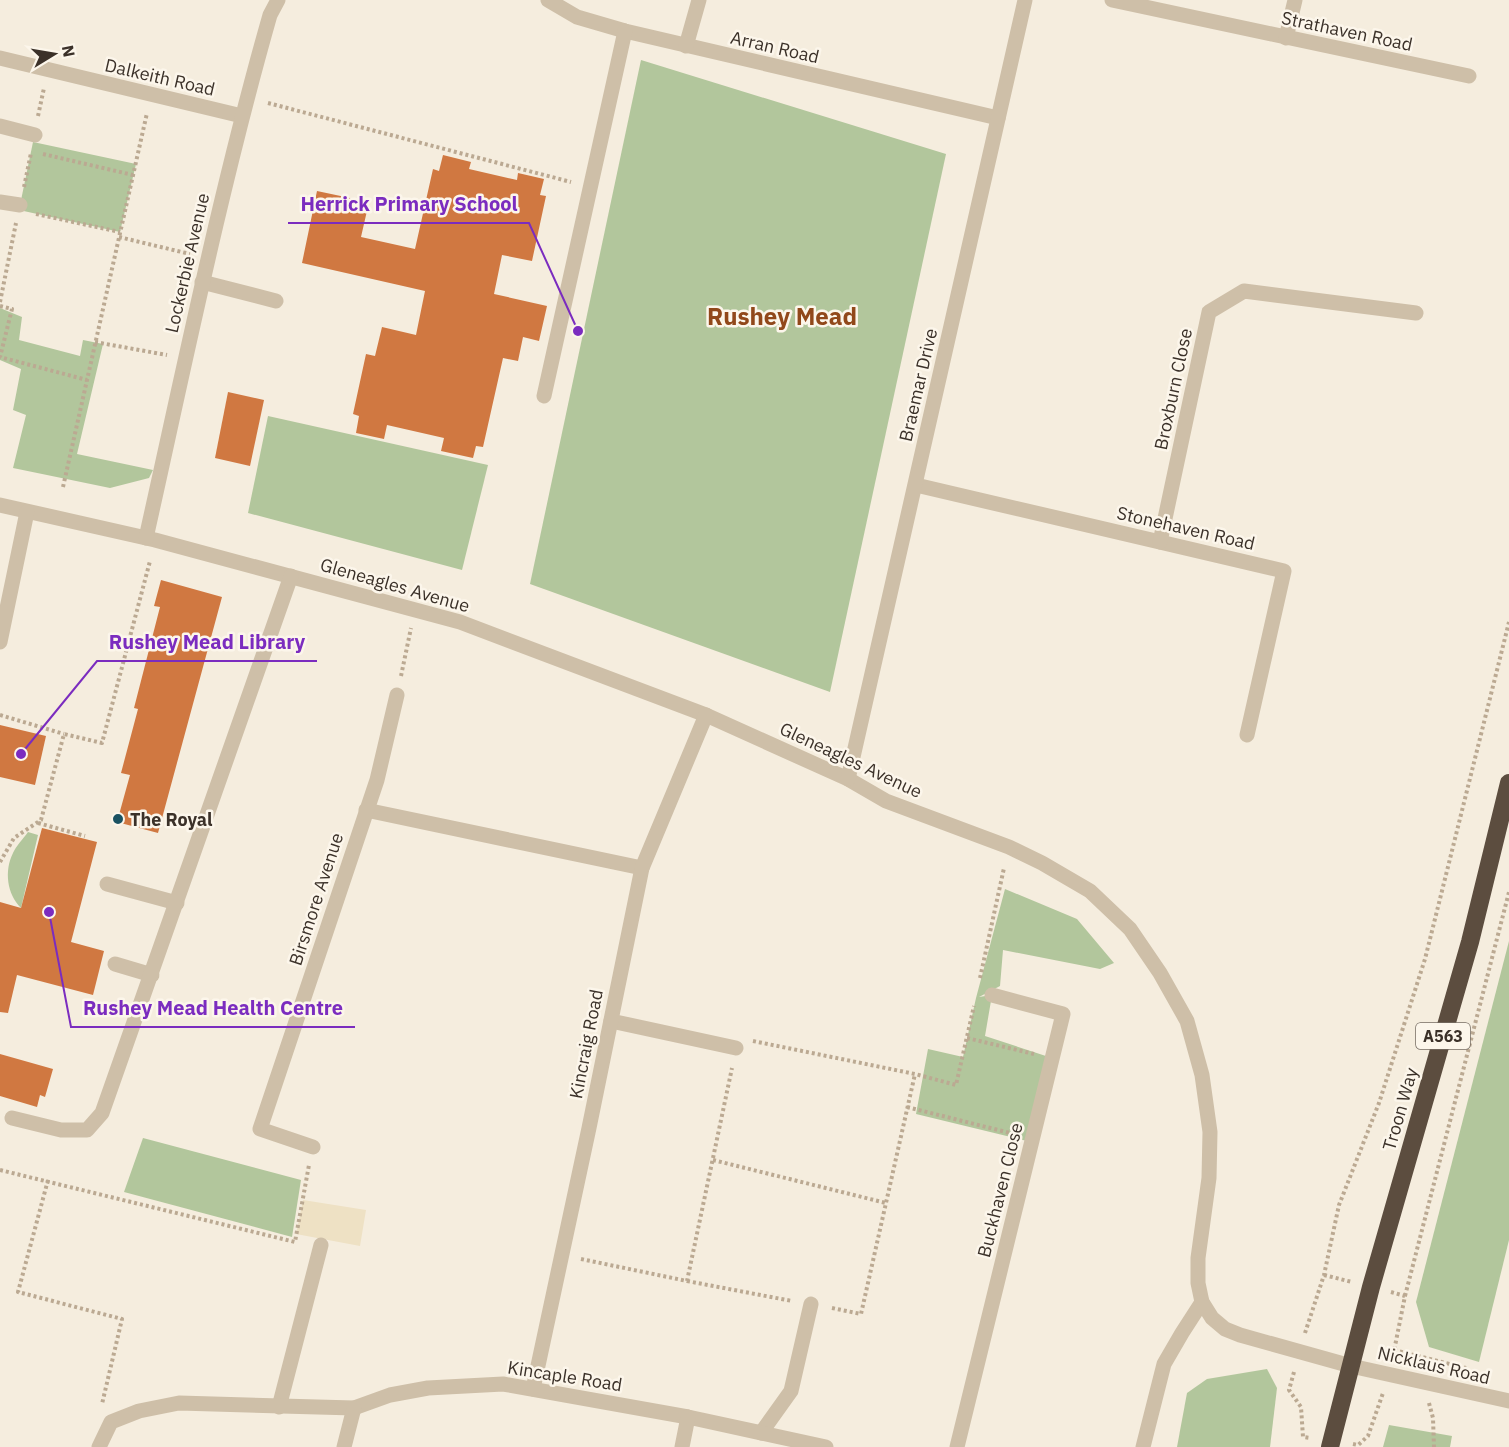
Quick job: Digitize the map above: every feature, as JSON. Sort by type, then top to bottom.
[{"type":"highway","name":"Troon Way","points":[[1330,1447],[1371,1287],[1470,942],[1509,783]]},
{"type":"street","name":"Lockerbie Avenue","points":[[151,539],[202,282],[242,116],[270,15],[278,0]]},
{"type":"street","name":"Arran Road","points":[[548,0],[577,17],[625,31],[998,118]]},
{"type":"street","points":[[686,46],[699,0]]},
{"type":"street","name":"Braemar Drive","points":[[848,779],[1025,0]]},
{"type":"street","name":"Strathaven Road","points":[[1112,0],[1469,76]]},
{"type":"street","points":[[1286,38],[1295,0]]},
{"type":"street","points":[[544,396],[625,31]]},
{"type":"street","name":"Dalkeith Road","points":[[0,58],[242,116]]},
{"type":"street","points":[[0,126],[35,135]]},
{"type":"street","points":[[0,202],[25,209]]},
{"type":"street","points":[[202,282],[276,301]]},
{"type":"street","name":"Broxburn Close","points":[[1160,542],[1209,312],[1244,291],[1416,313]]},
{"type":"street","name":"Stonehaven Road","points":[[916,485],[1284,571],[1247,735]]},
{"type":"street","name":"Gleneagles Avenue","points":[[0,505],[151,539],[460,622],[706,715],[848,779],[886,801],[1009,847],[1090,891],[1130,929],[1160,973],[1187,1021],[1202,1075],[1210,1132],[1209,1178],[1198,1258],[1198,1283],[1202,1302]]},
{"type":"street","points":[[0,642],[27,512]]},
{"type":"street","points":[[12,1118],[61,1130],[87,1130],[102,1113],[291,576]]},
{"type":"street","name":"Birsmore Avenue","points":[[313,1147],[260,1129],[377,780],[397,695]]},
{"type":"street","name":"Kincraig Road","points":[[533,1389],[563,1256],[642,868],[706,715]]},
{"type":"street","points":[[366,810],[642,868]]},
{"type":"street","points":[[107,884],[177,903]]},
{"type":"street","points":[[115,964],[152,975]]},
{"type":"street","name":"Buckhaven Close","points":[[957,1447],[1063,1014],[992,995]]},
{"type":"street","points":[[610,1021],[736,1048]]},
{"type":"street","points":[[279,1407],[321,1245]]},
{"type":"street","points":[[1143,1447],[1164,1364],[1202,1302],[1212,1318],[1225,1329],[1351,1366]]},
{"type":"street","points":[[761,1433],[791,1391],[811,1305]]},
{"type":"street","name":"Nicklaus Road","points":[[1351,1366],[1509,1401]]},
{"type":"street","name":"Kincaple Road","points":[[111,1422],[139,1411],[179,1403],[354,1408],[390,1395],[428,1388],[503,1384],[688,1417],[826,1447]]},
{"type":"street","points":[[344,1447],[354,1408]]},
{"type":"street","points":[[682,1447],[688,1417]]},
{"type":"street","points":[[99,1447],[111,1422]]},
{"type":"path","points":[[63,487],[151,95]]},
{"type":"path","points":[[247,98],[591,187]]},
{"type":"path","points":[[31,152],[133,175]]},
{"type":"path","points":[[25,209],[208,258]]},
{"type":"path","points":[[0,306],[12,309],[0,357],[87,380]]},
{"type":"path","points":[[95,342],[185,359]]},
{"type":"path","points":[[0,715],[102,743],[151,539]]},
{"type":"path","points":[[397,695],[416,610]]},
{"type":"path","points":[[1323,1275],[1339,1205],[1379,1104],[1425,959],[1509,622]]},
{"type":"path","points":[[0,862],[14,838],[41,820],[64,734]]},
{"type":"path","points":[[38,823],[85,836]]},
{"type":"path","points":[[978,986],[1009,847]]},
{"type":"path","points":[[1406,1296],[1509,892]]},
{"type":"path","points":[[687,1281],[739,1037],[915,1074],[956,1085],[976,998]]},
{"type":"path","points":[[968,1038],[1052,1059]]},
{"type":"path","points":[[563,1256],[861,1314],[915,1074]]},
{"type":"path","points":[[907,1107],[1033,1138]]},
{"type":"path","points":[[0,1170],[295,1242],[313,1147]]},
{"type":"path","points":[[712,1160],[886,1203]]},
{"type":"path","points":[[48,1180],[18,1292],[122,1318],[99,1415],[111,1422]]},
{"type":"path","points":[[1394,1350],[1474,1370]]},
{"type":"path","points":[[1422,1382],[1433,1418],[1434,1447]]},
{"type":"green space","points":[[641,60],[946,154],[830,692],[530,584]]},
{"type":"green space","points":[[33,142],[136,164],[120,232],[19,210]]},
{"type":"green space","points":[[0,308],[22,317],[19,340],[80,356],[83,340],[103,344],[77,454],[153,470],[149,478],[110,488],[13,468],[26,415],[13,410],[21,369],[0,360]]},
{"type":"green space","points":[[268,416],[488,465],[462,570],[248,513]]},
{"type":"green space","points":[[28,832],[38,835],[21,908],[10,889],[8,867],[14,850]]},
{"type":"green space","points":[[1005,889],[1077,919],[1114,963],[1100,969],[1003,950],[1000,986],[979,997],[992,995],[985,1036],[1052,1058],[1031,1142],[916,1114],[928,1049],[963,1057]]},
{"type":"green space","points":[[1509,941],[1509,1240],[1479,1362],[1429,1347],[1416,1302]]},
{"type":"green space","points":[[143,1138],[301,1180],[292,1237],[124,1192]]},
{"type":"green space","points":[[1267,1369],[1277,1388],[1270,1447],[1177,1447],[1187,1393],[1207,1379]]},
{"type":"green space","points":[[1389,1425],[1452,1436],[1450,1447],[1383,1447]]},
{"type":"shaded area","points":[[303,1200],[366,1210],[360,1246],[296,1234]]},
{"type":"building","points":[[443,155],[471,162],[469,169],[517,180],[518,173],[544,179],[540,195],[546,196],[532,261],[502,255],[494,294],[547,306],[539,341],[523,337],[518,361],[503,358],[483,447],[476,446],[473,458],[441,451],[444,438],[387,425],[384,439],[356,433],[359,416],[353,414],[366,354],[375,356],[382,327],[416,335],[425,291],[302,263],[317,191],[369,202],[361,237],[415,249],[433,169],[439,171]]},
{"type":"building","points":[[228,392],[264,400],[250,466],[215,458]]},
{"type":"building","points":[[161,580],[222,597],[158,833],[117,822],[130,775],[121,773],[138,709],[134,708],[160,607],[154,606]]},
{"type":"building","points":[[0,725],[46,736],[35,785],[0,777]]},
{"type":"building","points":[[42,828],[97,842],[71,942],[104,951],[93,995],[17,975],[8,1013],[0,1012],[0,902],[21,908]]},
{"type":"building","points":[[0,1054],[53,1069],[45,1097],[40,1095],[37,1107],[0,1096]]},
{"type":"place","name":"Herrick Primary School","points":[[578,331]]},
{"type":"place","name":"Rushey Mead Library","points":[[21,754]]},
{"type":"place","name":"The Royal","points":[[118,819]]},
{"type":"place","name":"Rushey Mead Health Centre","points":[[49,912]]},
{"type":"district","name":"Rushey Mead","points":[[782,316]]}]
